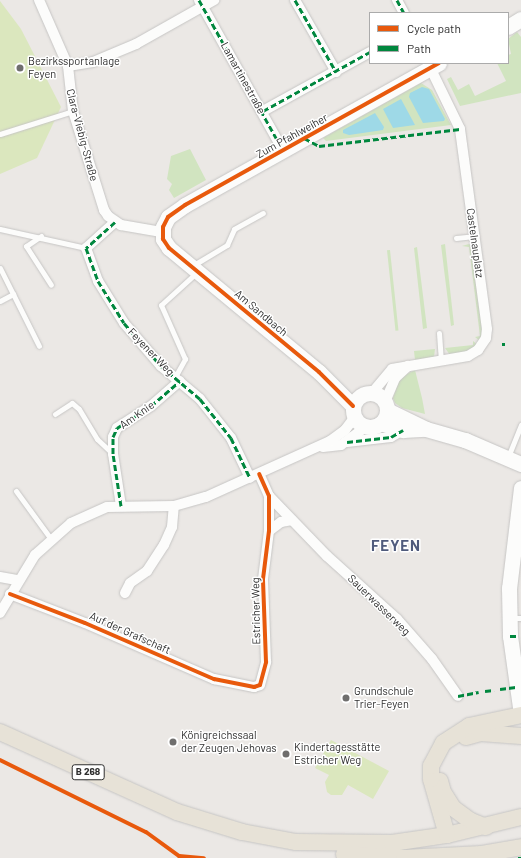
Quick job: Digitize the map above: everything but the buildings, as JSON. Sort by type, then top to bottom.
[{"type":"main road","points":[[447,835],[431,779],[432,766],[443,743],[469,726],[521,715]]},
{"type":"main road","name":"B 268","points":[[0,732],[177,812],[226,828],[296,842],[385,844],[447,835],[486,827],[521,817]]},
{"type":"main road","points":[[486,827],[461,815],[447,800],[440,781],[443,763],[452,748],[467,736],[481,733],[521,736]]},
{"type":"main road","points":[[296,842],[322,852],[404,858],[482,854],[521,847]]},
{"type":"street","name":"Clara-Viebig-Straße","points":[[39,0],[68,66],[73,111],[100,199],[106,213],[115,222]]},
{"type":"street","points":[[68,66],[93,62],[136,44],[201,3],[214,0]]},
{"type":"street","points":[[295,0],[336,72]]},
{"type":"street","points":[[396,0],[403,12]]},
{"type":"street","name":"Lamartinestraße","points":[[201,3],[263,111],[283,150]]},
{"type":"street","points":[[509,26],[521,19]]},
{"type":"street","points":[[263,111],[369,53]]},
{"type":"street","name":"Zum Pfahlweiher","points":[[161,232],[164,223],[174,212],[432,65]]},
{"type":"street","name":"Castelnauplatz","points":[[361,408],[392,369],[473,354],[486,338],[487,330],[460,129],[432,65]]},
{"type":"street","points":[[86,248],[115,222],[144,231],[161,232]]},
{"type":"street","name":"Am Sandbach","points":[[161,232],[169,248],[361,408],[384,412]]},
{"type":"street","name":"Feyener Weg","points":[[86,248],[98,281],[124,323],[161,366],[200,399],[231,438],[255,476]]},
{"type":"street","points":[[384,412],[395,378],[408,366]]},
{"type":"street","name":"Am Knie","points":[[122,506],[113,454],[113,437],[117,428],[152,406],[177,379]]},
{"type":"street","points":[[361,408],[384,412],[426,429],[465,440],[514,461]]},
{"type":"street","points":[[346,442],[361,408]]},
{"type":"street","points":[[0,613],[17,580],[35,555],[51,539],[71,523],[89,513],[122,506],[174,506],[206,497],[317,448],[345,430],[361,408]]},
{"type":"street","points":[[384,412],[403,430]]},
{"type":"street","points":[[317,448],[346,442],[391,437],[403,430],[426,429]]},
{"type":"street","name":"Estricher Weg","points":[[244,686],[254,687],[260,685],[266,662],[263,579],[269,531],[269,496],[255,476]]},
{"type":"street","points":[[521,488],[512,554],[521,715]]},
{"type":"street","name":"Sauerwasserweg","points":[[269,496],[327,556],[397,619],[432,659],[458,696]]},
{"type":"street","points":[[125,593],[130,583],[147,571],[164,545],[172,526],[174,506]]},
{"type":"street","points":[[269,531],[281,522],[292,520]]},
{"type":"street","points":[[0,578],[17,580]]},
{"type":"street","name":"Auf der Grafschaft","points":[[10,594],[85,623],[183,667],[214,679],[244,686]]},
{"type":"lane","points":[[0,134],[73,111]]},
{"type":"lane","points":[[177,379],[185,360],[161,305],[194,269],[227,245],[234,229],[263,213]]},
{"type":"lane","points":[[0,229],[41,236],[86,248]]},
{"type":"lane","points":[[41,236],[26,246],[51,285]]},
{"type":"lane","points":[[456,238],[474,236]]},
{"type":"lane","points":[[0,268],[38,346]]},
{"type":"lane","points":[[0,301],[13,294]]},
{"type":"lane","points":[[439,333],[441,361]]},
{"type":"lane","points":[[55,414],[72,403],[79,409],[97,439],[113,454]]},
{"type":"lane","points":[[514,461],[521,425]]},
{"type":"lane","points":[[16,491],[51,539]]},
{"type":"green space","name":"Bezirkssportanlage Feyen","points":[[0,1],[21,29],[61,107],[37,158],[0,174]]},
{"type":"green space","points":[[517,32],[521,37],[521,93],[460,106],[447,79],[451,77],[458,90],[469,84],[475,96],[506,81],[498,64],[509,64],[509,55],[511,54],[509,38]]},
{"type":"green space","points":[[421,83],[432,90],[451,125],[326,141],[323,138]]},
{"type":"green space","points":[[190,149],[206,180],[174,198],[169,190],[172,184],[167,179],[171,156]]},
{"type":"green space","points":[[445,244],[454,325],[451,326],[441,245]]},
{"type":"green space","points":[[469,244],[472,247],[483,337],[480,345],[473,351],[450,355],[445,348],[473,345],[473,341],[478,345],[480,341],[475,337],[480,336],[469,247],[462,246]]},
{"type":"green space","points":[[417,247],[427,328],[423,329],[414,248]]},
{"type":"green space","points":[[387,250],[390,250],[398,331],[395,331]]},
{"type":"green space","points":[[435,349],[434,357],[415,360],[414,351]]},
{"type":"green space","points":[[415,370],[425,414],[402,408],[395,403],[393,398],[398,383],[405,375]]},
{"type":"green space","points":[[331,740],[389,771],[373,799],[348,785],[342,795],[331,795],[327,792],[325,782],[329,775],[315,768]]},
{"type":"water","points":[[422,87],[429,89],[445,119],[444,121],[423,123],[409,97],[410,93]]},
{"type":"water","points":[[401,99],[415,125],[393,128],[383,109]]},
{"type":"water","points":[[375,113],[384,127],[383,130],[349,135],[343,133],[343,130]]},
{"type":"marked path","points":[[199,0],[283,150]]},
{"type":"marked path","points":[[295,0],[336,72]]},
{"type":"marked path","points":[[397,0],[403,12]]},
{"type":"marked path","points":[[263,111],[369,53]]},
{"type":"marked path","points":[[304,138],[319,146],[460,129]]},
{"type":"marked path","points":[[115,222],[86,248],[98,281],[124,323],[161,366],[200,399],[231,438],[250,478]]},
{"type":"marked path","points":[[121,506],[113,454],[113,437],[117,428],[151,406],[180,381]]},
{"type":"marked path","points":[[347,442],[391,437],[403,430]]},
{"type":"marked path","points":[[510,636],[519,636]]},
{"type":"marked path","points":[[500,689],[516,687]]},
{"type":"marked path","points":[[485,691],[494,690]]},
{"type":"marked path","points":[[458,696],[479,692]]},
{"type":"cycle path","points":[[353,406],[319,372],[169,248],[163,239],[163,227],[168,217],[185,205],[437,64]]},
{"type":"cycle path","points":[[10,594],[85,623],[214,679],[254,687],[260,685],[266,662],[263,579],[269,531],[269,496],[259,474]]},
{"type":"cycle path","points":[[0,760],[146,832],[179,856],[204,858]]},
{"type":"place","name":"Bezirkssportanlage Feyen","points":[[20,68]]},
{"type":"place","name":"Grundschule Trier-Feyen","points":[[346,698]]},
{"type":"place","name":"Königreichssaal der Zeugen Jehovas","points":[[173,742]]},
{"type":"place","name":"Kindertagesstätte Estricher Weg","points":[[286,754]]},
{"type":"district","name":"FEYEN","points":[[396,546]]}]
